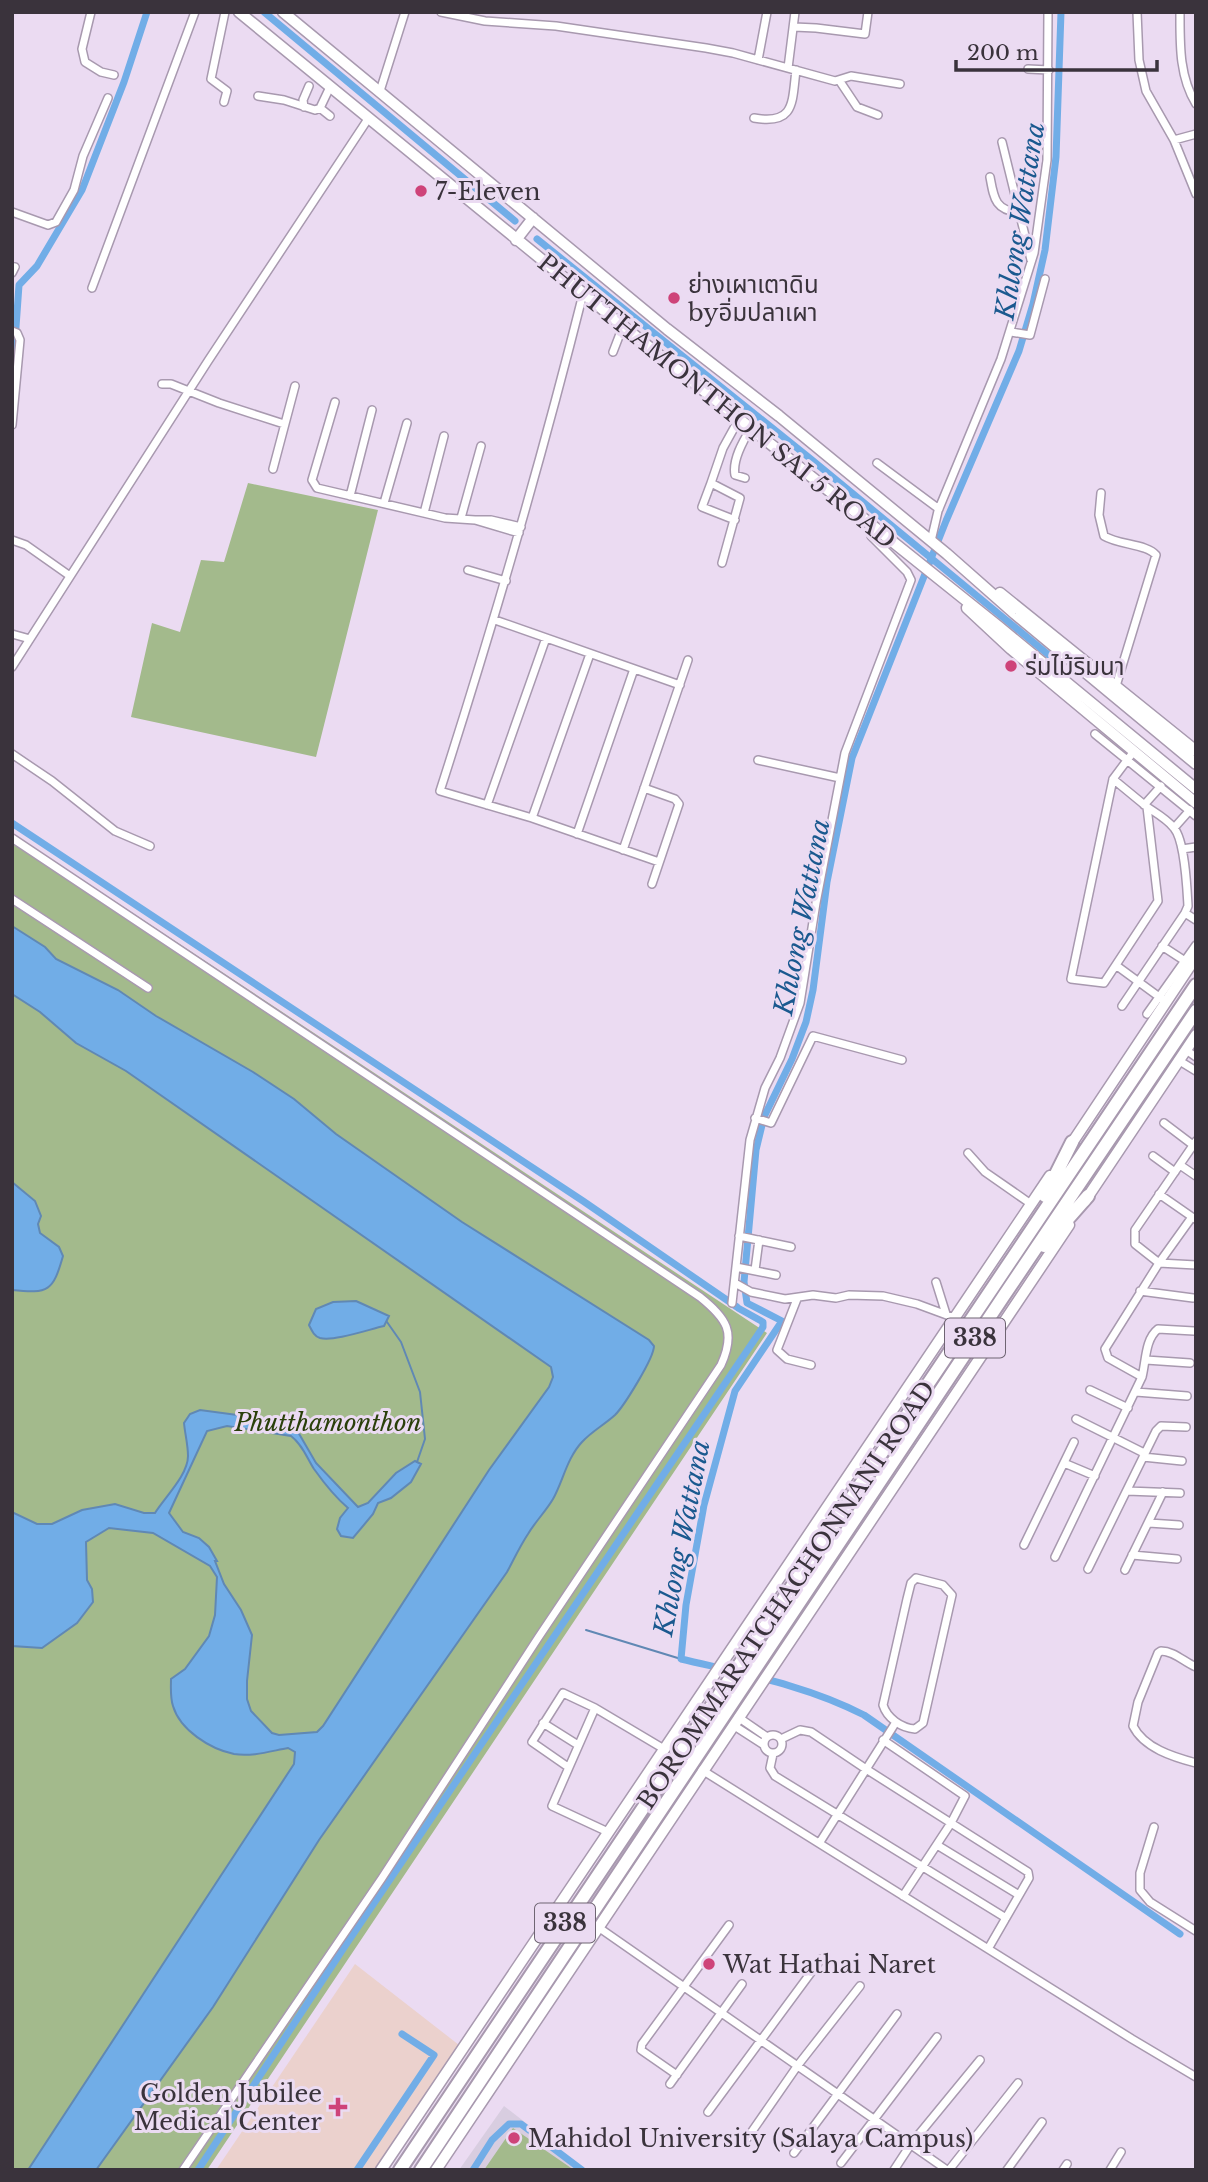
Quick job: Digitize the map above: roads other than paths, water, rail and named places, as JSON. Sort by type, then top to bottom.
[{"type":"highway","name":"BOROMMARATCHACHONNANI ROAD","points":[[400,2170],[1196,985]]},
{"type":"highway","name":"BOROMMARATCHACHONNANI ROAD","points":[[421,2170],[754,1683],[1006,1291],[1196,1011]]},
{"type":"highway","points":[[993,1287],[1072,1142]]},
{"type":"highway","points":[[1006,1291],[1088,1196]]},
{"type":"main road","name":"PHUTTHAMONTHON SAI 5 ROAD","points":[[239,12],[516,240],[1196,789]]},
{"type":"main road","name":"PHUTTHAMONTHON SAI 5 ROAD","points":[[283,12],[947,554],[1196,764]]},
{"type":"main road","points":[[516,240],[533,218]]},
{"type":"main road","points":[[960,565],[1000,593],[1196,751]]},
{"type":"main road","points":[[941,581],[997,637],[1131,756],[1194,806]]},
{"type":"main road","name":"338","points":[[381,2170],[727,1658],[951,1316],[1031,1204],[1162,999],[1196,957]]},
{"type":"main road","name":"338","points":[[764,1668],[1196,1035]]},
{"type":"main road","name":"338","points":[[436,2170],[735,1721],[754,1683]]},
{"type":"street","points":[[91,12],[82,49],[85,62],[95,69],[114,75]]},
{"type":"street","points":[[92,288],[195,12]]},
{"type":"street","points":[[224,102],[228,91],[211,79],[225,12]]},
{"type":"street","points":[[380,91],[405,12]]},
{"type":"street","points":[[441,12],[485,21],[556,26],[706,48],[822,79],[839,80],[851,76],[900,83]]},
{"type":"street","points":[[758,60],[767,12]]},
{"type":"street","points":[[754,118],[774,120],[783,117],[794,96],[792,69],[795,12]]},
{"type":"street","points":[[794,27],[865,34],[868,12]]},
{"type":"street","points":[[931,541],[939,509],[1013,332],[1032,261],[1047,160],[1048,12]]},
{"type":"street","points":[[1137,12],[1141,76],[1146,91],[1174,140],[1196,194]]},
{"type":"street","points":[[1180,12],[1181,59],[1184,76],[1196,104]]},
{"type":"street","points":[[1028,69],[1049,70]]},
{"type":"street","points":[[839,80],[857,107],[878,115]]},
{"type":"street","points":[[304,107],[303,100],[309,86]]},
{"type":"street","points":[[258,96],[284,100],[315,110],[320,108],[330,87]]},
{"type":"street","points":[[12,212],[48,225],[56,222],[76,186],[83,156],[108,98]]},
{"type":"street","points":[[320,108],[330,116]]},
{"type":"street","points":[[12,667],[368,118]]},
{"type":"street","points":[[1174,140],[1196,134]]},
{"type":"street","points":[[1002,142],[1032,261]]},
{"type":"street","points":[[990,177],[995,200],[1000,207],[1020,214]]},
{"type":"street","points":[[1013,332],[1026,336],[1032,332],[1045,279]]},
{"type":"street","points":[[583,294],[495,620],[440,791],[532,818],[659,862]]},
{"type":"street","points":[[613,352],[623,326]]},
{"type":"street","points":[[12,331],[20,340],[12,425]]},
{"type":"street","points":[[162,384],[171,384],[284,424]]},
{"type":"street","points":[[273,469],[295,386]]},
{"type":"street","points":[[335,402],[312,480],[321,490],[445,518],[475,520],[490,526],[520,530]]},
{"type":"street","points":[[350,496],[372,410]]},
{"type":"street","points":[[735,520],[702,506],[723,448],[739,419]]},
{"type":"street","points":[[384,503],[407,422]]},
{"type":"street","points":[[745,478],[735,475],[734,469],[741,445],[751,428]]},
{"type":"street","points":[[424,513],[444,436]]},
{"type":"street","points":[[461,518],[481,446]]},
{"type":"street","points":[[877,463],[939,509]]},
{"type":"street","points":[[711,483],[740,498],[722,563]]},
{"type":"street","points":[[1101,493],[1099,515],[1104,536],[1116,542],[1150,550],[1156,555],[1116,686]]},
{"type":"street","points":[[732,1303],[739,1267],[745,1171],[765,1088],[794,1025],[800,1003],[840,778],[853,731],[911,580],[908,572],[871,536],[868,522]]},
{"type":"street","points":[[12,540],[26,545],[71,576]]},
{"type":"street","points":[[468,570],[506,581]]},
{"type":"street","points":[[495,620],[680,685]]},
{"type":"street","points":[[12,634],[30,639]]},
{"type":"street","points":[[487,805],[546,638]]},
{"type":"street","points":[[532,818],[590,654]]},
{"type":"street","points":[[623,849],[688,660]]},
{"type":"street","points":[[577,834],[634,669]]},
{"type":"street","points":[[1095,734],[1131,756],[1161,786],[1194,806],[1174,828]]},
{"type":"street","points":[[12,754],[52,781],[115,831],[150,846]]},
{"type":"street","points":[[1131,756],[1113,779],[1071,979],[1104,982],[1158,901],[1146,806],[1161,786]]},
{"type":"street","points":[[758,760],[840,778]]},
{"type":"street","points":[[1113,779],[1174,828],[1182,849],[1188,906],[1122,1006]]},
{"type":"street","points":[[644,788],[675,799],[678,804],[652,884]]},
{"type":"street","points":[[12,838],[700,1297],[721,1316],[729,1335],[727,1351],[721,1365],[382,1878],[183,2170]]},
{"type":"street","points":[[1182,849],[1196,847]]},
{"type":"street","points":[[1186,890],[1196,888]]},
{"type":"street","points":[[12,899],[148,988]]},
{"type":"street","points":[[1185,913],[1196,920]]},
{"type":"street","points":[[1147,1014],[1162,999],[1196,944]]},
{"type":"street","points":[[1163,946],[1185,961]]},
{"type":"street","points":[[1117,966],[1162,999]]},
{"type":"street","points":[[757,1118],[771,1123],[813,1036],[902,1060]]},
{"type":"street","points":[[1186,1050],[1196,1056]]},
{"type":"street","points":[[1178,1060],[1195,1069]]},
{"type":"street","points":[[1164,1123],[1195,1143],[1135,1230],[1134,1238],[1139,1249],[1159,1263],[1196,1265]]},
{"type":"street","points":[[968,1153],[985,1172],[1031,1204]]},
{"type":"street","points":[[1153,1156],[1196,1177]]},
{"type":"street","points":[[1142,1377],[1108,1358],[1105,1349],[1159,1263],[1194,1218],[1159,1194]]},
{"type":"street","points":[[741,1236],[792,1247]]},
{"type":"street","points":[[753,1269],[757,1239]]},
{"type":"street","points":[[739,1267],[776,1275]]},
{"type":"street","points":[[936,1282],[951,1316]]},
{"type":"street","points":[[737,1284],[751,1292],[785,1299],[813,1295],[836,1298],[849,1295],[883,1296],[951,1316]]},
{"type":"street","points":[[1140,1291],[1193,1297]]},
{"type":"street","points":[[797,1299],[777,1350],[787,1359],[811,1365]]},
{"type":"street","points":[[1055,1557],[1136,1391],[1142,1377],[1148,1345],[1155,1331],[1194,1331]]},
{"type":"street","points":[[1146,1360],[1190,1363]]},
{"type":"street","points":[[1090,1390],[1128,1408]]},
{"type":"street","points":[[1136,1391],[1188,1396]]},
{"type":"street","points":[[1076,1419],[1143,1455],[1182,1461]]},
{"type":"street","points":[[1087,1569],[1158,1427],[1186,1427]]},
{"type":"street","points":[[1024,1545],[1074,1442]]},
{"type":"street","points":[[1064,1463],[1095,1476]]},
{"type":"street","points":[[1126,1491],[1180,1493]]},
{"type":"street","points":[[1125,1570],[1163,1492]]},
{"type":"street","points":[[1149,1523],[1179,1525]]},
{"type":"street","points":[[1132,1555],[1177,1559]]},
{"type":"street","points":[[916,1578],[947,1587],[951,1601],[923,1723],[915,1729],[894,1725],[885,1712],[884,1696],[906,1599],[911,1583],[916,1578]]},
{"type":"street","points":[[1196,1667],[1170,1652],[1158,1653],[1138,1702],[1133,1726],[1138,1734],[1160,1751],[1196,1763]]},
{"type":"street","points":[[568,1767],[532,1742],[563,1693],[595,1708],[664,1749]]},
{"type":"street","points":[[595,1708],[552,1806],[608,1832]]},
{"type":"street","points":[[735,1721],[765,1741],[768,1752],[773,1754]]},
{"type":"street","points":[[543,1723],[578,1745]]},
{"type":"street","points":[[820,1842],[894,1725]]},
{"type":"street","points":[[781,1739],[800,1730],[811,1732],[1028,1872],[1029,1878],[988,1949]]},
{"type":"street","points":[[765,1741],[776,1735],[781,1739],[782,1747],[773,1754],[771,1772],[1006,1918]]},
{"type":"street","points":[[885,1737],[963,1794],[964,1799],[903,1896]]},
{"type":"street","points":[[702,1770],[1196,2077]]},
{"type":"street","points":[[1154,1827],[1140,1873],[1140,1890],[1150,1902],[1196,1931]]},
{"type":"street","points":[[937,1845],[1019,1895]]},
{"type":"street","points":[[677,2075],[641,2050],[641,2047],[683,1984],[729,1925]]},
{"type":"street","points":[[598,1927],[948,2170],[1018,2083]]},
{"type":"street","points":[[708,2112],[760,2038],[821,1959]]},
{"type":"street","points":[[670,2084],[742,1984]]},
{"type":"street","points":[[746,2140],[798,2065],[860,1986]]},
{"type":"street","points":[[794,2152],[897,2014]]},
{"type":"street","points":[[841,2163],[937,2037]]},
{"type":"street","points":[[894,2170],[911,2144],[980,2060]]},
{"type":"street","points":[[1007,2170],[1042,2122]]},
{"type":"street","points":[[1110,2170],[1121,2152]]},
{"type":"water","points":[[12,926],[45,947],[56,959],[118,990],[156,1016],[253,1072],[462,1222],[649,1340],[654,1346],[644,1371],[625,1402],[615,1415],[577,1448],[553,1499],[525,1539],[507,1572],[319,1840],[213,2007],[96,2170],[28,2170],[294,1764],[295,1752],[288,1748],[248,1755],[234,1754],[206,1743],[182,1723],[171,1699],[171,1679],[185,1669],[209,1636],[215,1615],[217,1577],[210,1566],[153,1533],[109,1528],[86,1542],[87,1580],[92,1589],[93,1602],[77,1623],[42,1648],[12,1646],[12,1512],[37,1524],[52,1524],[82,1510],[115,1504],[144,1513],[155,1513],[184,1471],[188,1456],[184,1423],[190,1414],[200,1410],[283,1421],[298,1432],[316,1463],[358,1507],[368,1503],[396,1473],[415,1461],[421,1464],[411,1482],[391,1498],[378,1503],[373,1514],[353,1538],[341,1536],[337,1529],[340,1518],[348,1508],[314,1469],[295,1439],[291,1436],[227,1426],[207,1431],[169,1513],[183,1532],[199,1538],[209,1547],[217,1561],[224,1584],[241,1610],[252,1635],[247,1681],[247,1699],[251,1711],[272,1733],[279,1735],[317,1732],[489,1470],[549,1387],[553,1377],[551,1367],[126,1071],[76,1043],[40,1012],[12,994]]},
{"type":"water","points":[[12,1182],[35,1201],[41,1216],[38,1224],[40,1233],[59,1247],[63,1256],[56,1277],[48,1288],[42,1290],[12,1290]]},
{"type":"water","points":[[356,1301],[389,1316],[384,1326],[326,1339],[313,1333],[309,1325],[316,1309],[333,1302]]},
{"type":"waterway","points":[[12,383],[19,285],[37,266],[82,190],[124,82],[147,12]]},
{"type":"waterway","points":[[264,12],[515,221]]},
{"type":"waterway","name":"Khlong Wattana","points":[[1061,12],[1056,157],[1045,250],[1033,304],[1019,351],[946,521],[852,758],[827,882],[813,990],[806,1022],[792,1059],[764,1117],[756,1150],[744,1282],[747,1303],[782,1321],[735,1391],[704,1505],[686,1605],[681,1659],[797,1688],[864,1715],[1180,1934]]},
{"type":"waterway","points":[[537,239],[1056,661]]},
{"type":"waterway","points":[[12,823],[583,1201],[737,1307]]},
{"type":"waterway","points":[[198,2170],[345,1946],[763,1327],[763,1322],[738,1308]]},
{"type":"waterway","points":[[387,1322],[401,1342],[420,1392],[425,1439],[417,1462]]},
{"type":"waterway","points":[[586,1630],[681,1659]]},
{"type":"waterway","points":[[357,2170],[434,2055],[402,2034]]},
{"type":"waterway","points":[[473,2170],[492,2140],[509,2124],[521,2124],[582,2170]]},
{"type":"place","name":"7-Eleven","points":[[421,191]]},
{"type":"place","name":"ย่างเผาเตาดิน byอิ่มปลาเผา","points":[[674,298]]},
{"type":"place","name":"ร่มไม้ริมนา","points":[[1011,666]]},
{"type":"place","name":"Wat Hathai Naret","points":[[709,1964]]},
{"type":"place","name":"Golden Jubilee Medical Center","points":[[338,2107]]},
{"type":"place","name":"Mahidol University (Salaya Campus)","points":[[514,2138]]},
{"type":"park label","name":"Phutthamonthon","points":[[328,1422]]}]
